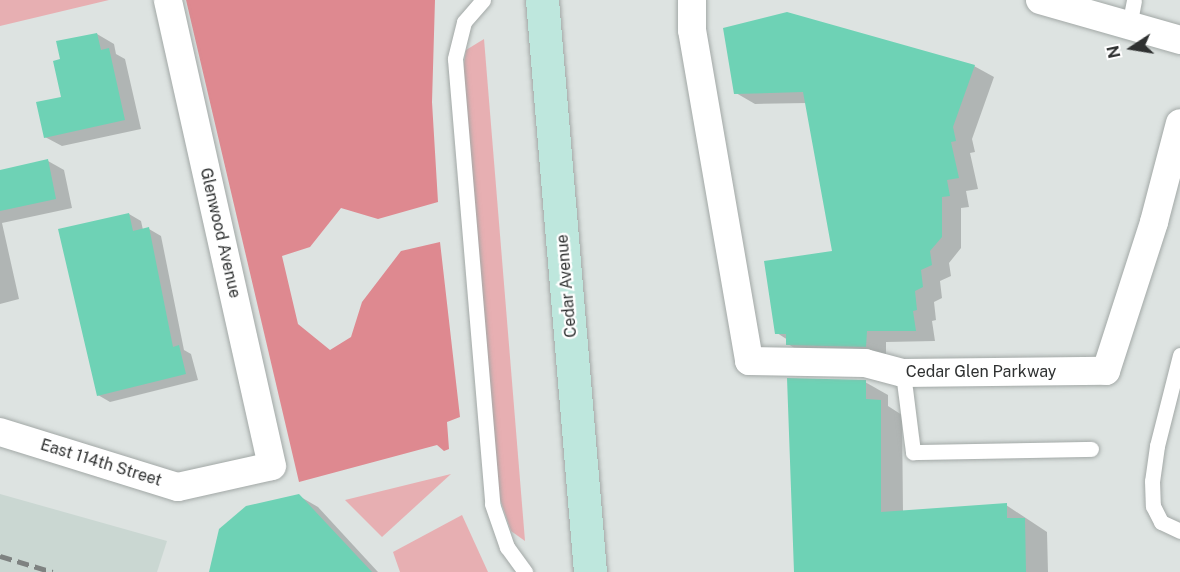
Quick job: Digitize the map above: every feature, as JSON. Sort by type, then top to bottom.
[{"type":"main road","name":"Cedar Avenue","points":[[542,0],[590,572]]},
{"type":"street","name":"Glenwood Avenue","points":[[168,0],[272,466]]},
{"type":"street","name":"Cedar Glen Parkway","points":[[692,0],[692,30],[749,362],[865,363],[903,373],[1106,371],[1154,222],[1180,123]]},
{"type":"street","points":[[1040,0],[1131,13],[1180,40]]},
{"type":"street","name":"East 114th Street","points":[[0,432],[178,487],[272,466]]},
{"type":"lane","points":[[483,0],[464,22],[455,59],[492,504],[507,547],[525,572]]},
{"type":"lane","points":[[1180,355],[1157,446],[1152,481],[1153,506],[1161,522],[1180,531]]},
{"type":"lane","points":[[903,373],[913,452],[1091,449]]},
{"type":"shaded area","points":[[0,0],[109,0],[0,26]]},
{"type":"shaded area","points":[[186,0],[435,0],[432,102],[438,202],[378,219],[341,208],[310,247],[282,256],[298,324],[330,350],[351,337],[362,302],[401,251],[440,242],[460,417],[447,422],[449,449],[444,451],[437,445],[299,482]]},
{"type":"shaded area","points":[[484,39],[525,541],[511,531],[497,490],[462,77],[466,50]]},
{"type":"shaded area","points":[[451,474],[382,537],[345,500]]},
{"type":"shaded area","points":[[0,494],[167,541],[157,572],[0,572]]},
{"type":"shaded area","points":[[462,515],[488,572],[400,572],[393,552]]},
{"type":"building","points":[[787,12],[975,65],[953,127],[956,141],[951,142],[959,178],[947,180],[950,196],[942,197],[942,237],[930,251],[932,265],[921,270],[923,287],[915,291],[917,310],[913,311],[916,331],[867,331],[866,347],[786,345],[786,334],[775,334],[764,261],[832,251],[803,92],[734,94],[723,28]]},
{"type":"building","points":[[97,33],[101,50],[109,48],[125,120],[44,138],[36,102],[61,97],[53,61],[60,59],[56,41]]},
{"type":"building","points":[[48,159],[56,199],[0,211],[0,170]]},
{"type":"building","points":[[129,213],[133,231],[149,227],[173,347],[179,345],[186,374],[97,396],[58,229]]},
{"type":"building","points":[[787,378],[866,380],[866,399],[881,400],[881,512],[1007,503],[1007,518],[1025,518],[1026,572],[794,572]]},
{"type":"building","points":[[299,494],[372,572],[209,572],[219,529],[246,506]]},
{"type":"railway","points":[[0,556],[53,572]]}]
